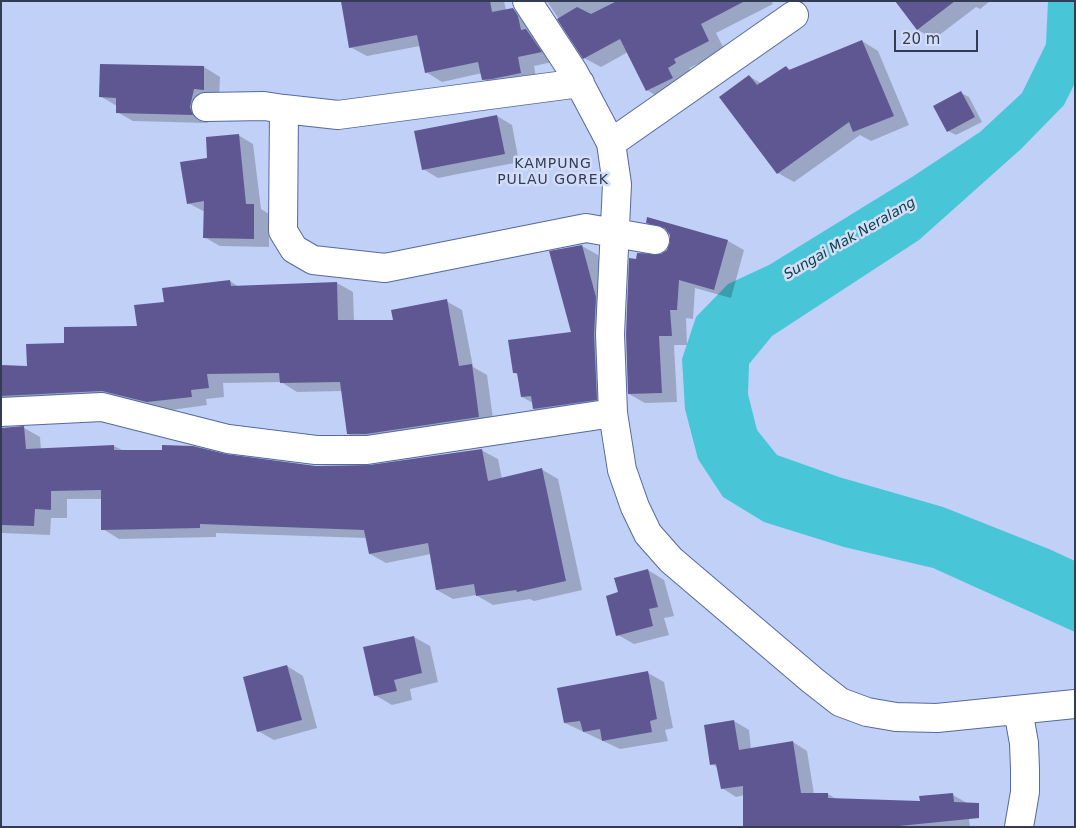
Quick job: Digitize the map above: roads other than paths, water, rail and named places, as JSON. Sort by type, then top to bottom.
[{"type":"street","points":[[527,1],[580,83],[611,143],[617,184],[610,334],[613,413],[622,470],[635,507],[648,534],[671,560],[840,702],[867,712],[896,717],[937,718],[1075,704]]},
{"type":"street","points":[[611,143],[794,15]]},
{"type":"street","points":[[206,107],[264,106],[338,115],[580,83]]},
{"type":"street","points":[[284,109],[283,231],[294,249],[313,260],[385,268],[586,228],[654,240]]},
{"type":"street","points":[[1,412],[102,406],[228,439],[316,450],[367,450],[613,413]]},
{"type":"street","points":[[1018,710],[1025,769],[1025,792],[1019,827]]},
{"type":"water","name":"Sungai Mak Neralang","points":[[1048,1],[1075,1],[1075,83],[1064,105],[1021,149],[919,240],[772,336],[749,364],[748,394],[757,430],[777,455],[839,477],[943,507],[1075,561],[1075,632],[933,568],[844,547],[764,522],[723,497],[698,459],[685,409],[682,359],[696,317],[728,284],[769,265],[912,177],[980,132],[1022,93],[1046,44]]},
{"type":"district","name":"KAMPUNG PULAU GOREK","points":[[553,172]]}]
